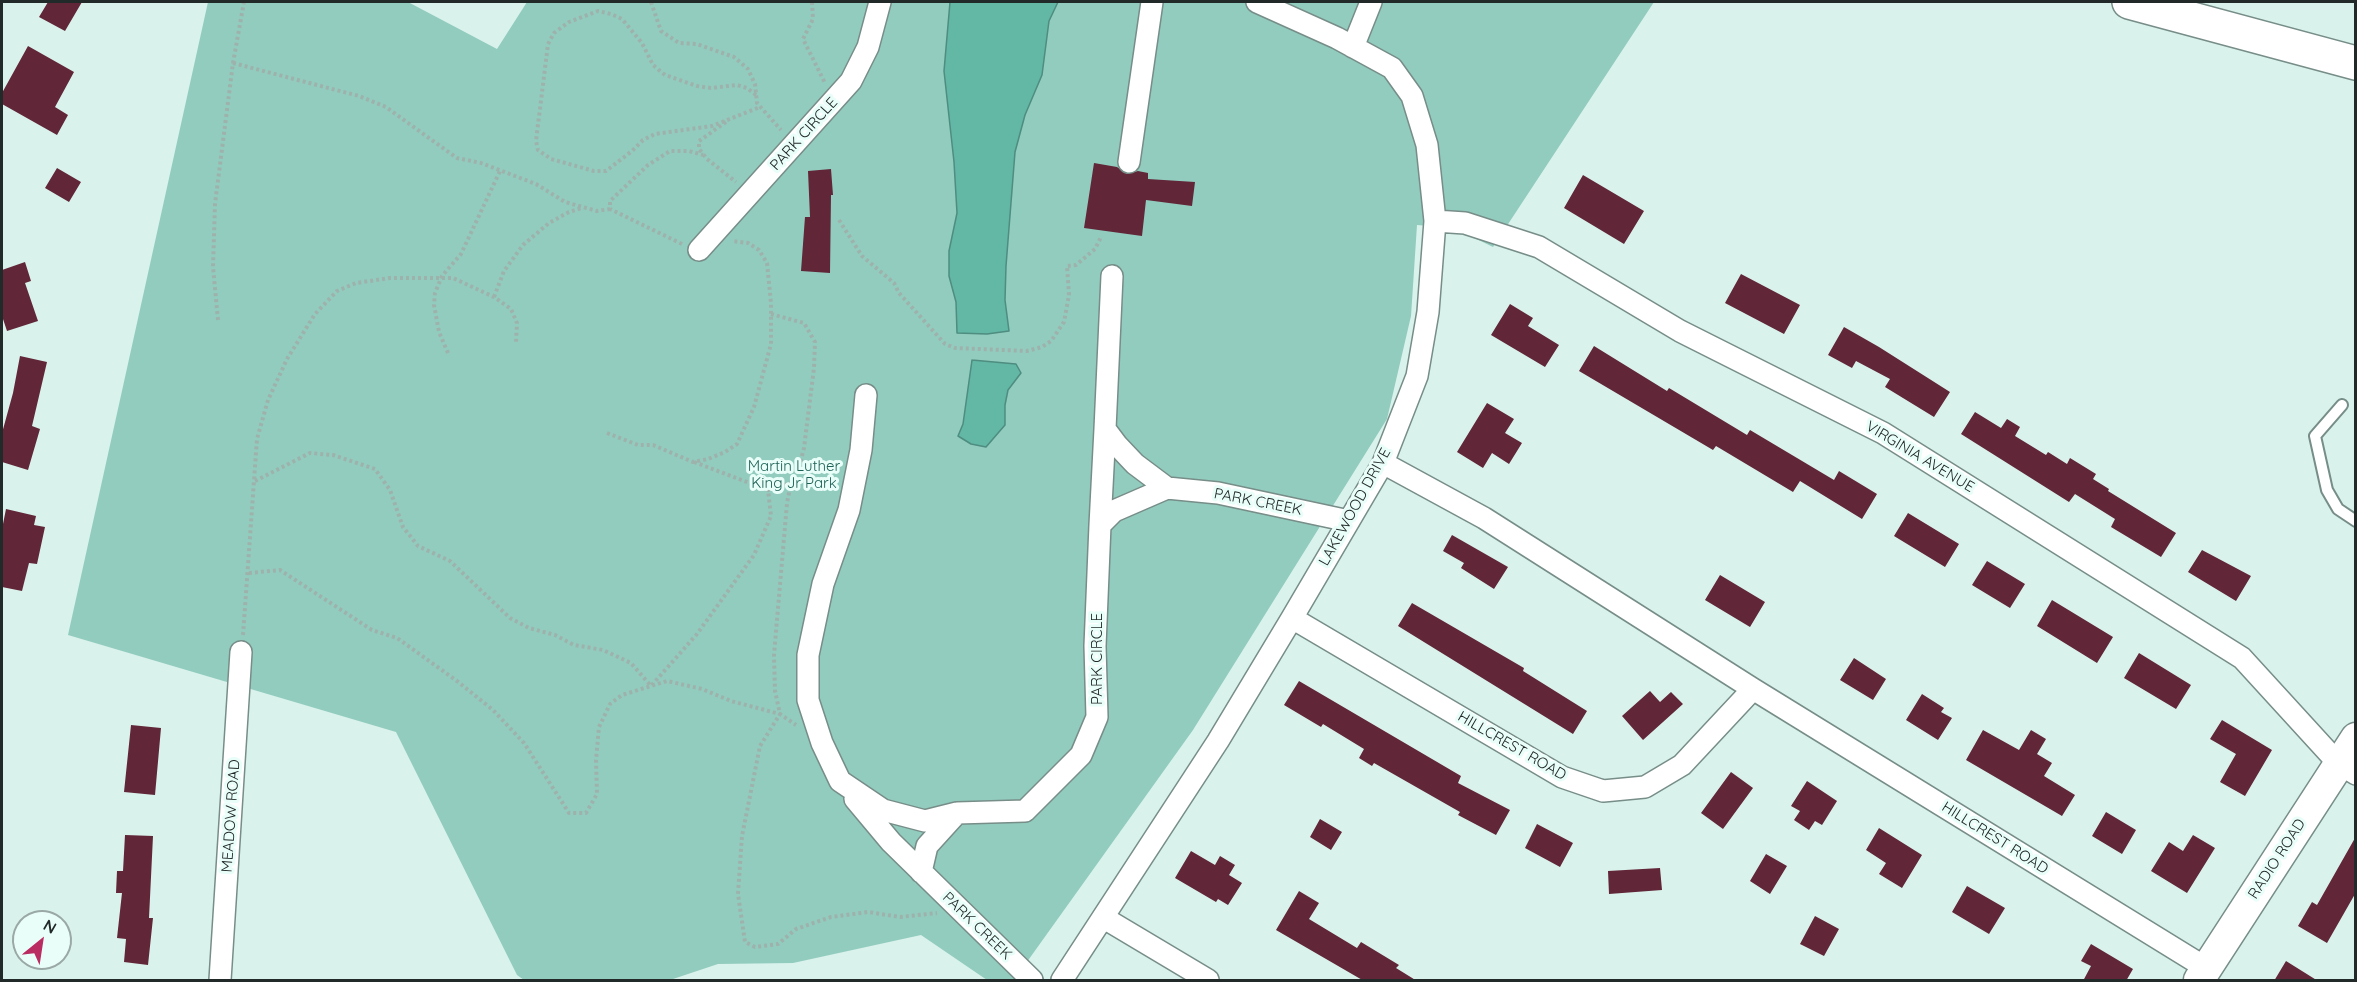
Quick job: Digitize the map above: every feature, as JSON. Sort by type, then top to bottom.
[{"type":"highway","points":[[2129,2],[2355,63]]},
{"type":"street","name":"PARK CIRCLE","points":[[699,250],[851,81],[868,47],[880,2]]},
{"type":"street","points":[[1129,162],[1152,2]]},
{"type":"street","points":[[1257,2],[1353,47],[1371,2]]},
{"type":"street","name":"LAKEWOOD DRIVE","points":[[1062,981],[1218,741],[1349,521],[1383,463],[1417,376],[1428,312],[1435,221],[1427,145],[1412,96],[1392,68],[1353,47]]},
{"type":"street","name":"VIRGINIA AVENUE","points":[[1435,221],[1465,223],[1539,248],[1680,331],[1883,433],[2242,658],[2347,768]]},
{"type":"street","points":[[1100,525],[1112,276]]},
{"type":"street","points":[[840,781],[822,743],[808,700],[808,655],[823,584],[849,510],[861,450],[866,395]]},
{"type":"street","points":[[1100,525],[1114,511],[1167,488],[1135,464],[1104,429]]},
{"type":"street","name":"HILLCREST ROAD","points":[[1383,463],[1484,518],[2202,974]]},
{"type":"street","name":"PARK CREEK","points":[[1167,488],[1218,493],[1349,521]]},
{"type":"street","name":"PARK CIRCLE","points":[[840,781],[883,810],[925,821],[957,813],[1025,811],[1081,755],[1097,717],[1095,646],[1100,525]]},
{"type":"street","name":"HILLCREST ROAD","points":[[1292,618],[1562,777],[1603,791],[1645,787],[1682,765],[1754,689]]},
{"type":"street","name":"MEADOW ROAD","points":[[220,981],[242,652]]},
{"type":"street","name":"RADIO ROAD","points":[[2202,974],[2347,768],[2355,738]]},
{"type":"street","name":"PARK CREEK","points":[[840,781],[891,842],[1032,981]]},
{"type":"street","points":[[921,872],[927,846],[957,813]]},
{"type":"street","points":[[1104,918],[1208,981]]},
{"type":"lane","points":[[2342,405],[2315,436],[2328,490],[2338,509],[2355,521]]},
{"type":"path","points":[[218,320],[213,267],[215,204],[233,63],[244,2]]},
{"type":"path","points":[[651,2],[661,31],[679,43],[697,44],[734,57],[748,69],[757,103],[796,144]]},
{"type":"path","points":[[812,2],[813,19],[802,39],[834,102]]},
{"type":"path","points":[[756,94],[737,85],[711,88],[697,86],[665,75],[653,65],[642,43],[622,19],[598,11],[569,22],[554,33],[548,44],[536,141],[538,150],[551,159],[594,171],[606,171],[633,152],[643,140],[655,134],[712,126],[760,107]]},
{"type":"path","points":[[233,63],[359,96],[386,107],[457,158],[481,163],[536,184],[565,202],[597,211],[610,209],[676,242],[699,250]]},
{"type":"path","points":[[729,120],[699,141],[699,149],[703,155],[750,194]]},
{"type":"path","points":[[610,209],[610,201],[622,188],[648,165],[669,152],[689,151],[703,155]]},
{"type":"path","points":[[448,353],[439,332],[434,305],[435,292],[442,276],[461,254],[500,171]]},
{"type":"path","points":[[494,297],[504,271],[523,245],[549,223],[569,212],[585,207]]},
{"type":"path","points":[[839,220],[862,256],[894,283],[899,293],[945,344],[955,348],[1027,351],[1042,347],[1052,341],[1064,322],[1069,295],[1067,266],[1076,265],[1095,249],[1101,237]]},
{"type":"path","points":[[693,462],[716,456],[737,444],[754,407],[771,344],[767,263],[759,250],[748,243],[729,240],[717,230]]},
{"type":"path","points":[[242,652],[257,439],[268,400],[287,359],[315,314],[337,291],[356,283],[390,278],[442,276],[453,278],[494,297],[511,309],[517,323],[516,343]]},
{"type":"path","points":[[771,314],[804,323],[815,342],[814,368],[804,448],[798,471],[791,483],[783,530],[774,656],[774,691],[780,714],[760,746],[742,836],[738,894],[745,942],[755,947],[778,944],[796,929],[831,917],[868,912],[925,916],[958,908]]},
{"type":"path","points":[[608,433],[625,441],[661,447],[693,462],[768,490],[791,483]]},
{"type":"path","points":[[255,481],[310,453],[333,454],[375,469],[390,490],[403,528],[418,546],[450,561],[510,618],[529,628],[555,635],[574,645],[603,650],[631,663],[651,686]]},
{"type":"path","points":[[651,686],[698,634],[754,555],[771,516],[768,490]]},
{"type":"path","points":[[249,573],[280,570],[372,630],[397,638],[457,681],[493,710],[524,743],[569,813],[586,813],[597,794],[596,760],[599,727],[610,705],[622,695],[667,681],[702,689],[780,714],[822,743]]},
{"type":"green space","name":"Martin Luther King Jr Park","points":[[208,2],[408,2],[497,49],[527,2],[1654,2],[1493,247],[1454,228],[1417,225],[1411,316],[1387,419],[1193,730],[1014,980],[987,980],[921,935],[793,963],[718,964],[670,980],[524,980],[517,975],[396,732],[68,635]]},
{"type":"shaded area","points":[[950,2],[1058,2],[1049,21],[1042,75],[1025,115],[1015,152],[1006,266],[1005,300],[1009,331],[987,334],[957,333],[956,302],[949,276],[949,251],[957,213],[944,71]]},
{"type":"shaded area","points":[[972,360],[1016,364],[1021,373],[1008,390],[1005,425],[986,447],[971,444],[958,436],[963,424]]},
{"type":"building","points":[[48,2],[82,2],[65,31],[39,17]]},
{"type":"building","points":[[28,46],[74,72],[55,107],[68,115],[57,135],[2,104],[2,93]]},
{"type":"building","points":[[1094,163],[1117,167],[1127,174],[1138,171],[1148,173],[1148,179],[1195,182],[1192,206],[1146,200],[1142,236],[1084,228]]},
{"type":"building","points":[[57,168],[81,182],[69,202],[45,188]]},
{"type":"building","points":[[831,169],[833,195],[831,195],[830,273],[801,271],[805,217],[810,217],[808,171]]},
{"type":"building","points":[[1583,175],[1644,211],[1624,244],[1564,208]]},
{"type":"building","points":[[25,262],[31,281],[25,283],[38,321],[7,331],[2,316],[2,270]]},
{"type":"building","points":[[1741,274],[1800,305],[1784,334],[1725,303]]},
{"type":"building","points":[[1510,304],[1533,318],[1528,326],[1559,345],[1545,367],[1491,335]]},
{"type":"building","points":[[1844,327],[1950,392],[1934,417],[1885,387],[1890,379],[1856,361],[1852,368],[1828,355]]},
{"type":"building","points":[[1594,346],[1667,391],[1669,388],[1747,435],[1750,430],[1834,480],[1839,471],[1877,494],[1862,519],[1800,481],[1793,492],[1716,446],[1713,450],[1579,371]]},
{"type":"building","points":[[20,356],[47,362],[32,426],[40,429],[28,470],[2,462],[2,433]]},
{"type":"building","points":[[1487,403],[1514,419],[1505,433],[1522,443],[1509,464],[1492,453],[1483,468],[1457,452]]},
{"type":"building","points":[[1975,412],[2001,428],[2007,419],[2020,427],[2015,436],[2046,455],[2048,452],[2067,464],[2070,458],[2096,474],[2093,479],[2109,489],[2108,491],[2176,533],[2161,557],[2111,527],[2115,519],[2075,494],[2069,502],[1961,434]]},
{"type":"building","points":[[6,509],[36,516],[34,525],[45,527],[37,564],[29,563],[22,591],[2,587],[2,529]]},
{"type":"building","points":[[1908,513],[1959,544],[1945,567],[1894,536]]},
{"type":"building","points":[[1452,535],[1508,567],[1494,589],[1461,568],[1464,563],[1443,551]]},
{"type":"building","points":[[2202,550],[2251,576],[2236,601],[2188,572]]},
{"type":"building","points":[[1987,561],[2025,584],[2010,608],[1972,585]]},
{"type":"building","points":[[1720,575],[1765,602],[1750,627],[1705,600]]},
{"type":"building","points":[[2052,600],[2113,637],[2097,663],[2037,626]]},
{"type":"building","points":[[1412,603],[1524,668],[1523,671],[1587,711],[1573,734],[1398,626]]},
{"type":"building","points":[[2139,653],[2191,685],[2176,709],[2124,678]]},
{"type":"building","points":[[1854,658],[1886,679],[1873,700],[1840,680]]},
{"type":"building","points":[[1299,681],[1461,776],[1458,783],[1510,810],[1496,835],[1458,815],[1460,812],[1374,763],[1372,766],[1359,758],[1364,749],[1323,724],[1321,727],[1284,705]]},
{"type":"building","points":[[1650,691],[1660,702],[1671,692],[1683,704],[1643,740],[1622,716]]},
{"type":"building","points":[[1922,694],[1944,708],[1941,712],[1952,718],[1938,740],[1906,720]]},
{"type":"building","points":[[2222,720],[2272,750],[2245,796],[2220,782],[2236,754],[2210,739]]},
{"type":"building","points":[[131,725],[161,728],[155,795],[124,792]]},
{"type":"building","points":[[1983,730],[2019,750],[2031,730],[2046,739],[2037,754],[2052,763],[2044,776],[2075,795],[2062,816],[1966,760]]},
{"type":"building","points":[[1731,772],[1753,788],[1723,829],[1701,813]]},
{"type":"building","points":[[1807,781],[1837,801],[1822,825],[1815,821],[1809,830],[1794,820],[1800,811],[1791,806]]},
{"type":"building","points":[[2106,812],[2136,830],[2122,854],[2092,836]]},
{"type":"building","points":[[1320,819],[1342,832],[1331,850],[1310,837]]},
{"type":"building","points":[[1537,824],[1573,843],[1560,867],[1525,848]]},
{"type":"building","points":[[1879,828],[1922,855],[1902,888],[1879,874],[1886,863],[1866,850]]},
{"type":"building","points":[[125,835],[153,836],[149,918],[153,918],[148,965],[124,962],[126,939],[117,938],[122,893],[116,893],[117,871],[123,871]]},
{"type":"building","points":[[2193,835],[2215,848],[2187,893],[2151,871],[2169,842],[2183,851]]},
{"type":"building","points":[[2355,838],[2355,894],[2327,943],[2298,926],[2312,902],[2317,905]]},
{"type":"building","points":[[1191,851],[1215,865],[1220,856],[1235,865],[1229,875],[1242,883],[1228,905],[1218,899],[1216,902],[1175,878]]},
{"type":"building","points":[[1766,854],[1787,866],[1770,894],[1750,881]]},
{"type":"building","points":[[1660,868],[1662,890],[1609,894],[1608,871]]},
{"type":"building","points":[[1967,886],[2005,908],[1989,934],[1952,912]]},
{"type":"building","points":[[1299,891],[1319,903],[1309,919],[1357,948],[1361,942],[1399,965],[1396,968],[1417,981],[1364,981],[1276,930]]},
{"type":"building","points":[[1815,916],[1839,929],[1824,956],[1800,944]]},
{"type":"building","points":[[2091,944],[2133,969],[2126,981],[2083,981],[2091,966],[2081,961]]},
{"type":"building","points":[[2286,961],[2318,981],[2274,981]]}]
